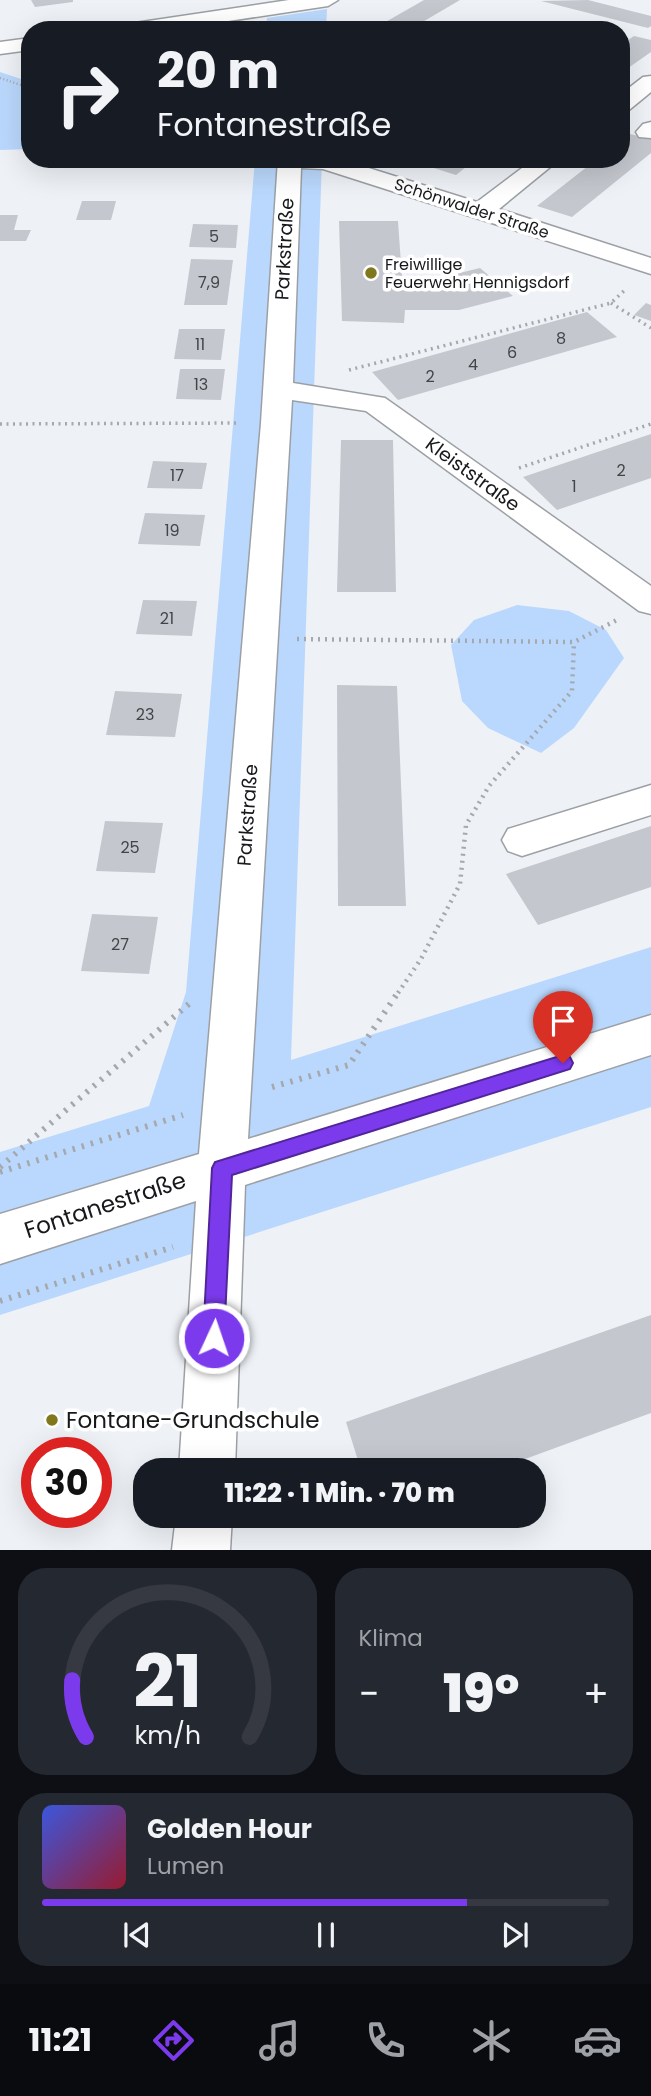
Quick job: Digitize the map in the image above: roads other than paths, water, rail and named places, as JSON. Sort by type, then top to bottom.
[{"type":"street","points":[[203,21],[294,10],[328,0]]},
{"type":"street","points":[[0,48],[21,45]]},
{"type":"street","points":[[630,98],[651,82]]},
{"type":"street","points":[[630,104],[651,106]]},
{"type":"street","name":"Parkstraße","points":[[208,1458],[222,1168],[276,406],[290,168]]},
{"type":"street","name":"Schönwalder Straße","points":[[344,168],[651,266]]},
{"type":"street","points":[[481,211],[537,168]]},
{"type":"street","name":"Kleiststraße","points":[[276,406],[376,404],[651,603]]},
{"type":"street","points":[[522,841],[651,800]]},
{"type":"street","name":"Fontanestraße","points":[[0,1239],[651,1035]]},
{"type":"street","points":[[201,1550],[203,1528]]},
{"type":"place","name":"Freiwillige Feuerwehr Hennigsdorf","points":[[371,273]]},
{"type":"place","name":"Fontane-Grundschule","points":[[52,1420]]}]
